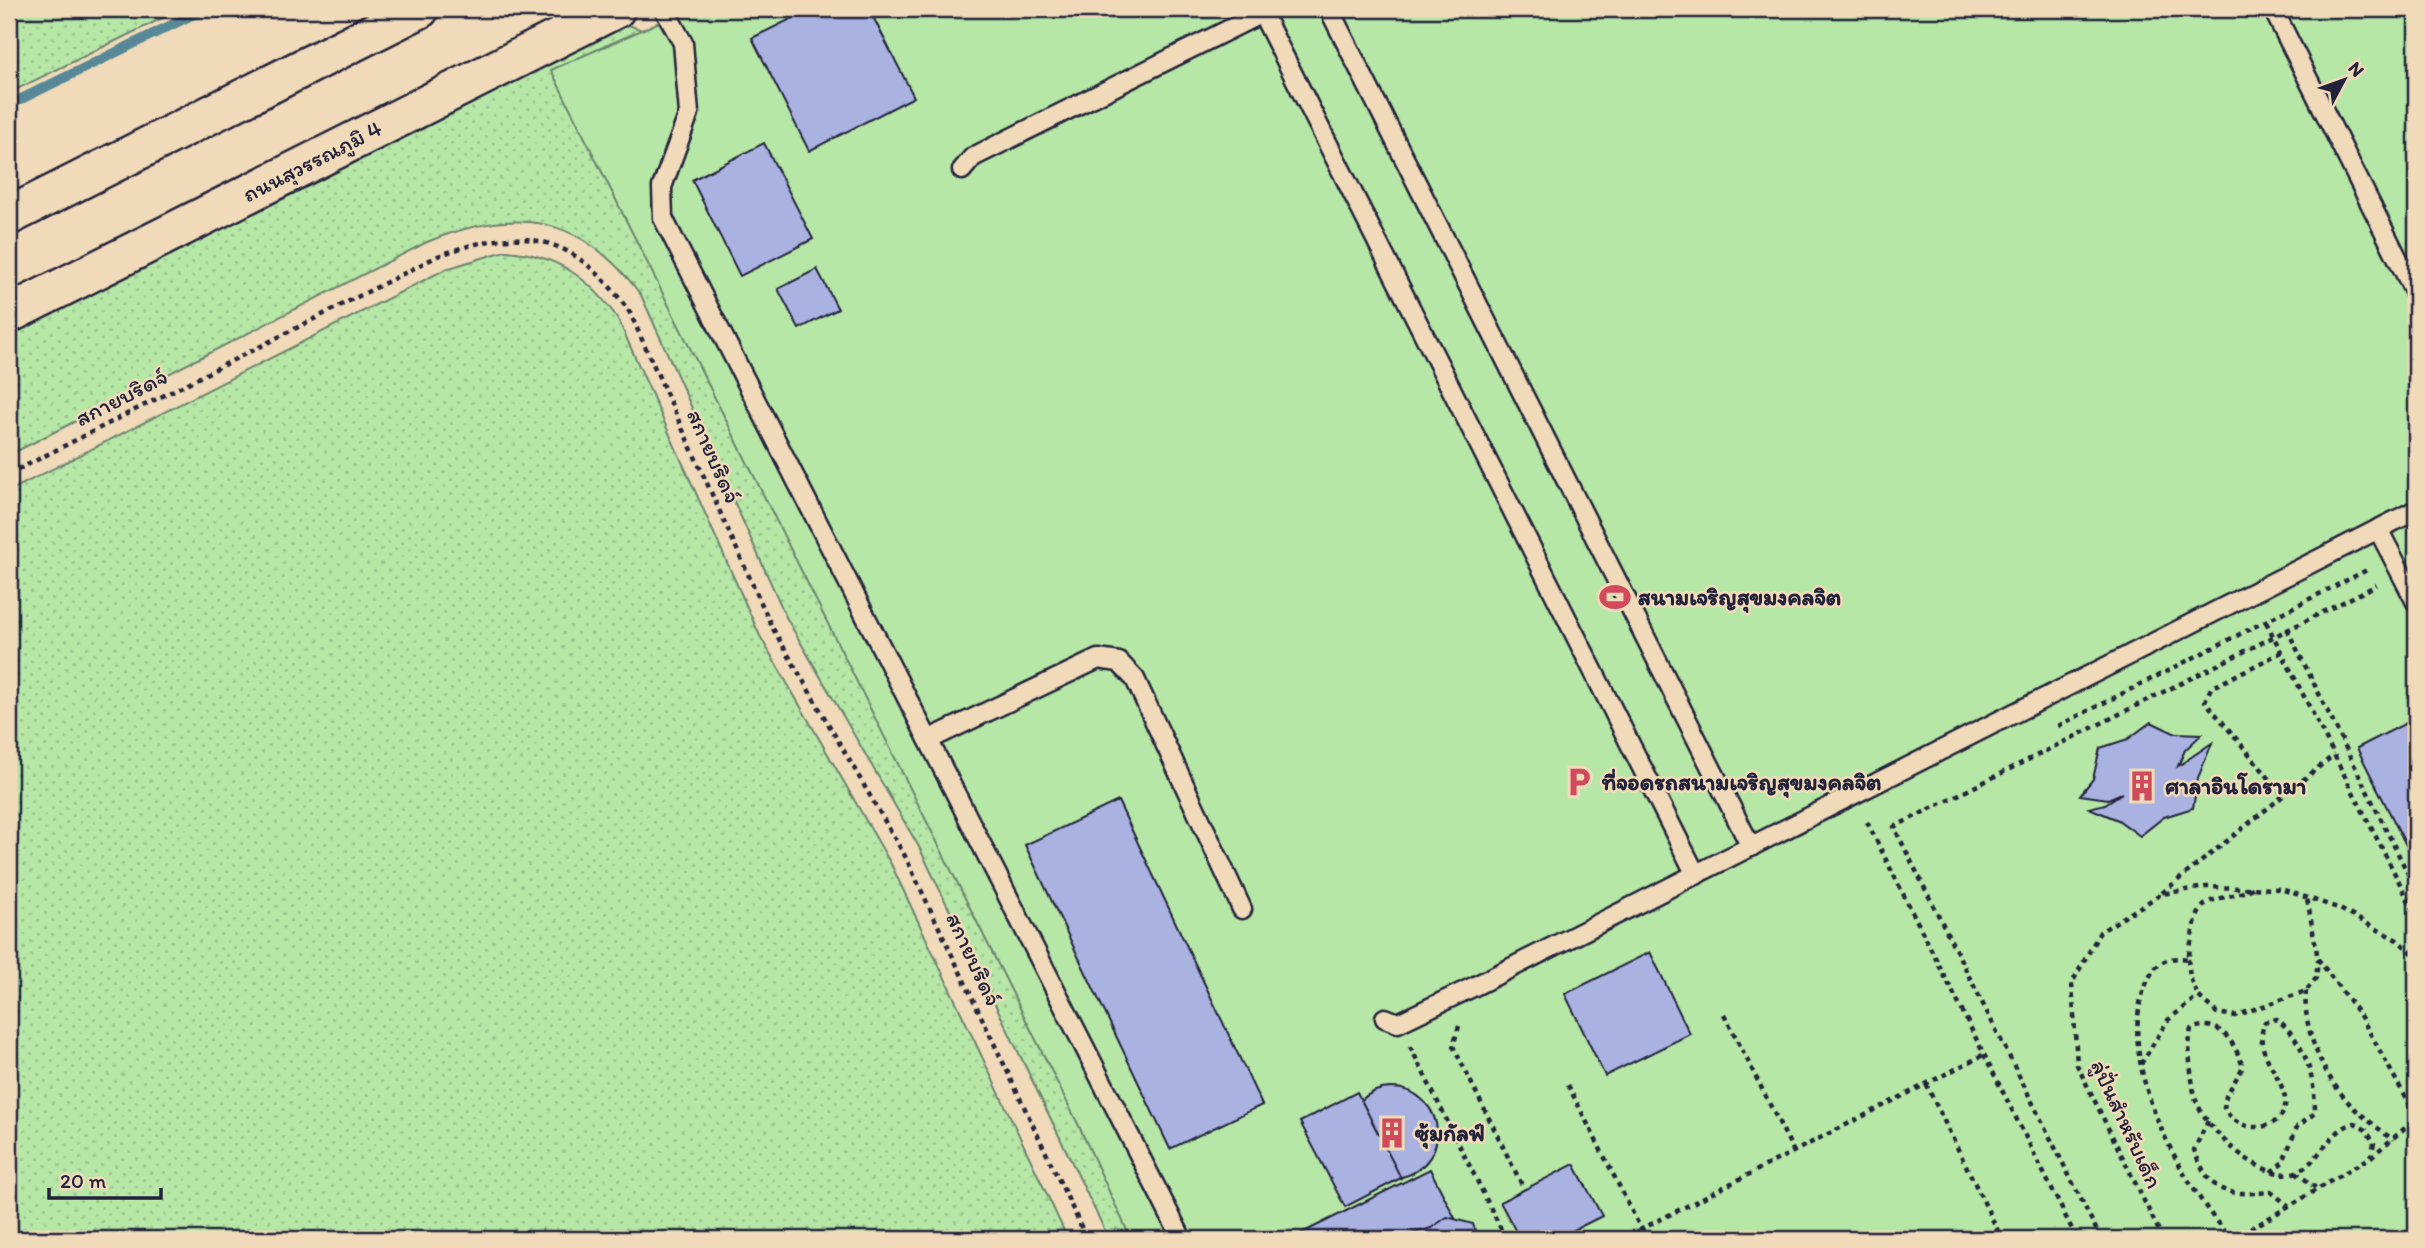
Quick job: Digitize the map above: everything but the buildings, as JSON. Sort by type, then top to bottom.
[{"type":"street","points":[[9,216],[420,9]]},
{"type":"street","name":"ถนนสุวรรณภูมิ 4","points":[[9,314],[616,9]]},
{"type":"lane","points":[[664,9],[682,43],[689,113],[662,187],[663,218],[1182,1239]]},
{"type":"lane","points":[[1329,9],[1751,847]]},
{"type":"lane","points":[[2273,9],[2416,295]]},
{"type":"lane","points":[[962,170],[973,157],[1264,10],[1696,875]]},
{"type":"lane","points":[[1392,1021],[1696,875],[2416,510]]},
{"type":"lane","points":[[2378,528],[2416,602]]},
{"type":"lane","points":[[930,739],[1098,659],[1119,662],[1135,679],[1242,909]]},
{"type":"path","name":"สกายบริดจ์","points":[[9,474],[438,256],[472,243],[503,237],[529,239],[559,247],[586,262],[602,276],[630,313],[772,627],[905,856],[1087,1239]]},
{"type":"path","points":[[2054,728],[2266,622],[2398,564]]},
{"type":"path","points":[[2101,1239],[1894,827],[2274,636],[2398,564]]},
{"type":"path","points":[[2266,622],[2416,915]]},
{"type":"path","points":[[2287,629],[2416,890]]},
{"type":"path","points":[[2282,652],[2211,688],[2205,701],[2284,796]]},
{"type":"path","name":"ลู่ปั่นสำหรับเด็ก","points":[[2163,1239],[2077,1065],[2072,983],[2100,932],[2161,894],[2334,754]]},
{"type":"path","points":[[1855,828],[1880,815]]},
{"type":"path","points":[[1867,822],[2077,1239]]},
{"type":"path","name":"ลู่ปั่นสำหรับเด็ก","points":[[2161,894],[2206,887],[2281,889],[2338,908],[2397,940],[2416,956]]},
{"type":"path","name":"ลู่ปั่นสำหรับเด็ก","points":[[2198,996],[2190,978],[2188,959],[2198,912],[2209,901],[2235,897],[2253,888]]},
{"type":"path","name":"ลู่ปั่นสำหรับเด็ก","points":[[2188,959],[2172,957],[2155,966],[2140,997],[2141,1065],[2152,1104],[2173,1152],[2209,1212],[2224,1231],[2241,1233],[2371,1157],[2413,1121],[2411,1107],[2361,1017],[2318,959],[2306,898]]},
{"type":"path","points":[[2318,959],[2316,978],[2306,991],[2304,1014],[2314,1044],[2332,1080],[2354,1108],[2393,1140]]},
{"type":"path","points":[[2141,1065],[2168,1020],[2198,996],[2217,1013],[2235,1016],[2306,991]]},
{"type":"path","points":[[1724,1014],[1794,1152]]},
{"type":"path","points":[[2271,1172],[2283,1162],[2297,1127],[2315,1114],[2314,1083],[2289,1029],[2277,1019],[2265,1022],[2260,1035],[2264,1054],[2285,1097],[2284,1111],[2278,1121],[2265,1126],[2247,1127],[2232,1120],[2224,1108],[2226,1096],[2243,1068],[2231,1038],[2219,1029],[2202,1024],[2191,1029],[2187,1046],[2194,1095],[2208,1121],[2225,1141],[2259,1167],[2271,1172],[2296,1172],[2317,1189]]},
{"type":"path","points":[[1392,1021],[1506,1239]]},
{"type":"path","points":[[1460,1023],[1453,1046],[1524,1189]]},
{"type":"path","points":[[1622,1239],[1985,1054]]},
{"type":"path","points":[[1926,1084],[2002,1239]]},
{"type":"path","points":[[1568,1085],[1646,1239]]},
{"type":"path","points":[[2208,1121],[2194,1150],[2209,1181],[2226,1193],[2240,1195],[2271,1192],[2289,1206]]},
{"type":"path","points":[[2296,1172],[2343,1125],[2355,1123],[2366,1130],[2374,1143],[2371,1157]]},
{"type":"green space","points":[[9,9],[181,9],[9,93]]},
{"type":"green space","name":"สนามเจริญสุขมงคลจิต","points":[[689,9],[2416,9],[2416,1239],[1131,1239],[1078,1124],[551,70]]},
{"type":"green space","points":[[612,19],[645,31],[1167,1239],[1109,1239],[919,847],[787,619],[641,295],[619,268],[595,248],[571,233],[546,225],[519,221],[490,223],[460,230],[427,242],[9,455],[9,328]]},
{"type":"green space","points":[[505,251],[540,257],[570,271],[596,292],[618,319],[760,636],[891,864],[1068,1239],[9,1239],[9,491],[446,269]]},
{"type":"waterway","points":[[9,105],[204,9]]},
{"type":"place","name":"สนามเจริญสุขมงคลจิต","points":[[1615,597]]},
{"type":"place","name":"ที่จอดรถสนามเจริญสุขมงคลจิต","points":[[1579,782]]},
{"type":"place","name":"ศาลาอินโดรามา","points":[[2142,786]]},
{"type":"place","name":"ซุ้มกัลฟ์","points":[[1392,1133]]}]
